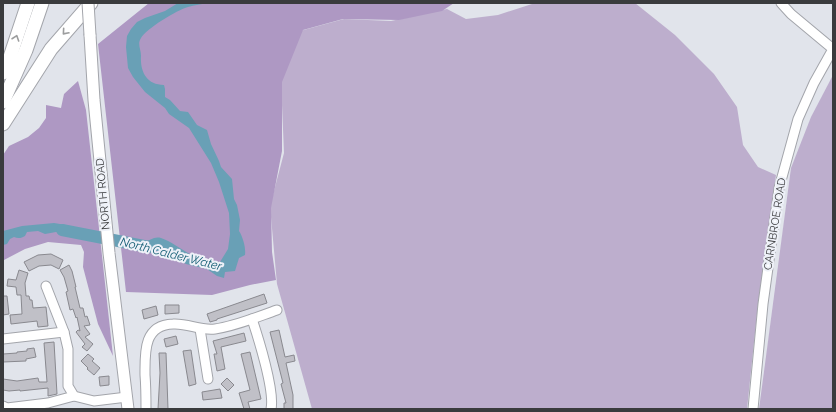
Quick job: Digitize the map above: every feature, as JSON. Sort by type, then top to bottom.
[{"type":"highway","points":[[3,73],[7,66],[28,3]]},
{"type":"highway","points":[[3,102],[26,50],[42,3]]},
{"type":"highway","points":[[3,124],[51,49],[89,3]]},
{"type":"main road","name":"NORTH ROAD","points":[[89,3],[94,100],[109,253],[128,409]]},
{"type":"street","points":[[780,3],[833,49]]},
{"type":"street","name":"CARNBROE ROAD","points":[[753,409],[763,304],[780,188],[798,119],[814,83],[833,49]]},
{"type":"street","points":[[46,286],[64,332],[68,349],[68,386],[74,396]]},
{"type":"street","points":[[146,409],[145,349],[149,338],[155,330],[162,326],[173,324],[185,325],[200,329],[215,329],[252,319],[277,310]]},
{"type":"street","points":[[252,319],[258,337],[272,396],[271,409]]},
{"type":"street","points":[[200,329],[207,380]]},
{"type":"street","points":[[3,339],[64,332]]},
{"type":"street","points":[[3,406],[7,408],[48,406],[74,396],[94,401],[127,397]]},
{"type":"shaded area","points":[[149,3],[454,3],[442,11],[399,20],[343,19],[303,30],[282,82],[282,151],[271,208],[272,252],[276,280],[212,295],[126,292],[98,44]]},
{"type":"shaded area","points":[[635,3],[675,35],[714,74],[737,107],[743,145],[758,167],[776,175],[758,304],[747,409],[312,409],[277,284],[270,206],[284,153],[281,81],[300,31],[344,19],[391,21],[447,9],[466,19],[498,15],[532,4]]},
{"type":"shaded area","points":[[833,75],[833,409],[759,409],[791,168],[811,117]]},
{"type":"shaded area","points":[[78,81],[86,110],[113,356],[98,324],[83,267],[84,252],[81,245],[48,242],[25,249],[4,260],[3,263],[3,155],[9,146],[28,137],[39,128],[46,118],[46,105],[61,108],[64,94]]},
{"type":"water","points":[[178,3],[209,3],[190,6],[183,9],[162,20],[144,34],[139,42],[141,62],[143,72],[149,80],[153,83],[164,85],[165,97],[170,100],[180,111],[188,112],[197,125],[207,130],[211,144],[221,167],[232,179],[234,199],[237,205],[240,220],[239,231],[244,243],[245,255],[239,258],[235,271],[225,272],[224,278],[217,276],[207,269],[186,264],[176,258],[148,248],[132,249],[134,241],[143,242],[154,238],[161,238],[197,258],[212,263],[220,262],[228,249],[230,234],[229,213],[211,163],[189,128],[169,114],[165,108],[145,92],[128,68],[126,47],[127,36],[131,29],[137,22],[165,11]]},
{"type":"water","points":[[54,223],[66,225],[71,229],[79,230],[77,235],[56,232],[45,234],[38,231],[27,232],[24,237],[14,237],[10,239],[7,244],[3,245],[3,231],[22,226]]},
{"type":"building","points":[[51,254],[63,260],[59,269],[51,265],[39,266],[29,271],[24,262],[38,255]]},
{"type":"building","points":[[69,265],[72,271],[80,308],[83,308],[85,317],[87,316],[90,325],[84,326],[90,334],[85,337],[93,344],[87,351],[82,347],[85,344],[76,332],[78,330],[80,331],[77,317],[76,318],[73,309],[70,310],[66,292],[68,291],[64,277],[60,270]]},
{"type":"building","points":[[19,270],[28,273],[25,283],[26,296],[29,296],[30,300],[32,300],[33,308],[46,307],[48,326],[38,327],[37,321],[11,324],[10,315],[22,314],[21,295],[17,295],[16,287],[7,286],[8,279],[16,280]]},
{"type":"building","points":[[264,294],[267,303],[210,322],[207,314]]},
{"type":"building","points":[[3,296],[7,296],[9,314],[3,315]]},
{"type":"building","points":[[165,305],[179,305],[179,313],[165,314]]},
{"type":"building","points":[[156,306],[158,315],[144,319],[142,310]]},
{"type":"building","points":[[279,330],[285,357],[294,355],[295,361],[286,363],[293,395],[293,409],[284,409],[284,403],[286,403],[281,384],[283,383],[270,332]]},
{"type":"building","points":[[244,333],[246,341],[221,347],[225,369],[217,371],[214,354],[217,354],[213,341]]},
{"type":"building","points":[[176,336],[178,344],[166,347],[164,339]]},
{"type":"building","points":[[54,342],[57,394],[48,396],[48,388],[20,391],[3,390],[3,379],[17,381],[38,378],[39,382],[47,382],[44,343]]},
{"type":"building","points":[[34,348],[36,357],[26,359],[26,361],[3,362],[3,354],[17,353]]},
{"type":"building","points":[[191,350],[196,384],[189,386],[183,351]]},
{"type":"building","points":[[250,352],[261,399],[248,402],[250,409],[244,409],[239,393],[250,390],[241,354]]},
{"type":"building","points":[[159,353],[166,353],[168,409],[158,409],[160,373]]},
{"type":"building","points":[[88,354],[94,359],[92,361],[100,368],[94,375],[81,361]]},
{"type":"building","points":[[109,376],[109,385],[100,386],[99,377]]},
{"type":"building","points":[[227,378],[234,385],[228,391],[221,384]]},
{"type":"building","points":[[220,389],[222,398],[203,400],[202,392]]},
{"type":"waterway","name":"North Calder Water","points":[[62,230],[149,247]]}]
